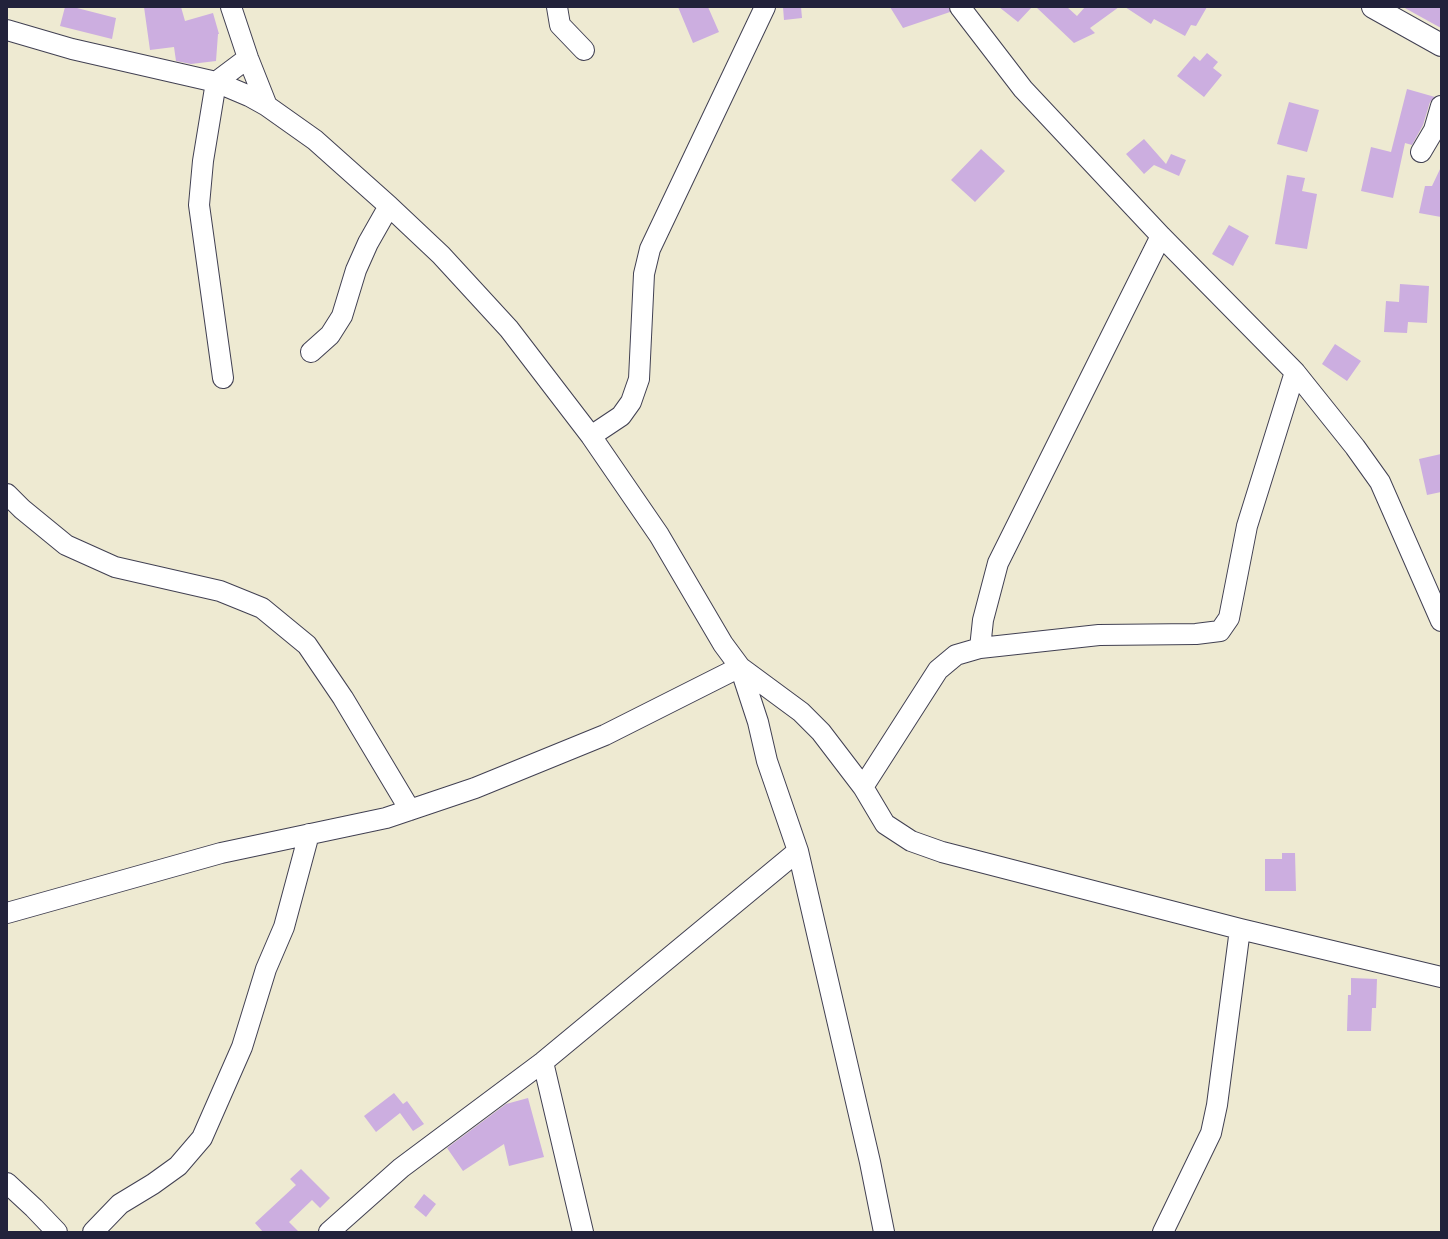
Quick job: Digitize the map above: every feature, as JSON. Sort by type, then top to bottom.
[{"type":"main road","points":[[1373,7],[1441,45]]},
{"type":"street","points":[[231,7],[248,58],[267,106]]},
{"type":"street","points":[[557,7],[560,25],[584,50]]},
{"type":"street","points":[[591,436],[621,416],[631,402],[639,379],[644,274],[650,249],[765,7]]},
{"type":"street","points":[[960,7],[1023,89],[1161,236],[1295,372],[1355,447],[1380,482],[1441,621]]},
{"type":"street","points":[[7,30],[72,49],[216,82],[249,96],[267,106],[315,140],[389,206],[441,255],[509,329],[591,436],[659,535],[723,644],[740,667],[806,717],[821,732],[863,787],[885,824],[911,841],[942,852],[1240,929],[1441,977]]},
{"type":"street","points":[[223,378],[199,205],[203,160],[216,82],[248,58]]},
{"type":"street","points":[[1421,152],[1434,130],[1441,106]]},
{"type":"street","points":[[311,352],[330,335],[342,316],[356,270],[368,243],[389,206]]},
{"type":"street","points":[[980,648],[983,620],[998,564],[1161,236]]},
{"type":"street","points":[[863,787],[938,670],[956,655],[980,648],[1099,634],[1196,634],[1220,631],[1229,618],[1247,526],[1295,372]]},
{"type":"street","points":[[7,494],[22,509],[66,545],[114,567],[220,591],[262,608],[306,645],[343,698],[410,810]]},
{"type":"street","points":[[7,913],[221,853],[386,818],[476,788],[605,735],[740,667]]},
{"type":"street","points":[[740,667],[758,722],[767,761],[798,851],[870,1162],[884,1232]]},
{"type":"street","points":[[93,1232],[120,1204],[153,1184],[178,1166],[202,1138],[242,1047],[266,969],[284,927],[309,834]]},
{"type":"street","points":[[329,1232],[401,1168],[543,1062],[798,851]]},
{"type":"street","points":[[1163,1232],[1212,1133],[1240,929]]},
{"type":"street","points":[[543,1062],[583,1232]]},
{"type":"street","points":[[7,1183],[57,1232]]},
{"type":"building","points":[[65,7],[77,7],[116,18],[112,39],[60,26]]},
{"type":"building","points":[[144,7],[181,7],[185,21],[213,13],[219,34],[216,61],[191,64],[176,61],[174,47],[150,50]]},
{"type":"building","points":[[678,7],[708,7],[719,32],[693,43]]},
{"type":"building","points":[[783,7],[801,7],[802,18],[784,20]]},
{"type":"building","points":[[890,7],[949,7],[950,12],[903,28]]},
{"type":"building","points":[[999,7],[1032,7],[1018,22]]},
{"type":"building","points":[[1036,7],[1067,7],[1077,16],[1085,7],[1119,7],[1090,28],[1095,33],[1074,43]]},
{"type":"building","points":[[1125,7],[1207,7],[1196,26],[1191,25],[1185,36],[1154,19],[1151,24]]},
{"type":"building","points":[[1403,7],[1441,7],[1441,28]]},
{"type":"building","points":[[1207,53],[1218,62],[1213,68],[1222,75],[1204,97],[1177,76],[1194,56],[1200,61]]},
{"type":"building","points":[[1407,89],[1435,97],[1430,102],[1423,125],[1412,145],[1405,143],[1393,198],[1361,191],[1371,147],[1391,152]]},
{"type":"building","points":[[1289,102],[1319,110],[1307,152],[1277,144]]},
{"type":"building","points":[[1144,139],[1166,164],[1171,154],[1186,160],[1179,176],[1154,165],[1144,174],[1126,154]]},
{"type":"building","points":[[981,149],[1005,171],[975,202],[951,180]]},
{"type":"building","points":[[1441,167],[1441,217],[1419,213],[1425,186],[1432,186]]},
{"type":"building","points":[[1287,175],[1305,178],[1302,191],[1317,194],[1307,249],[1275,244]]},
{"type":"building","points":[[1229,225],[1249,236],[1233,266],[1212,254]]},
{"type":"building","points":[[1400,284],[1429,286],[1427,323],[1408,322],[1407,333],[1384,332],[1386,301],[1399,302]]},
{"type":"building","points":[[1335,344],[1361,361],[1347,381],[1322,364]]},
{"type":"building","points":[[1441,454],[1441,492],[1427,495],[1419,459]]},
{"type":"building","points":[[1282,853],[1295,853],[1296,891],[1265,891],[1265,859],[1282,859]]},
{"type":"building","points":[[1351,978],[1377,979],[1376,1008],[1372,1008],[1371,1031],[1347,1031],[1348,995],[1351,995]]},
{"type":"building","points":[[394,1093],[403,1104],[407,1101],[424,1124],[413,1131],[400,1113],[376,1132],[364,1116]]},
{"type":"building","points":[[528,1098],[544,1157],[509,1166],[504,1144],[463,1171],[447,1148],[506,1104]]},
{"type":"building","points":[[301,1169],[330,1198],[320,1208],[312,1200],[289,1222],[299,1232],[263,1232],[255,1223],[296,1185],[290,1179]]},
{"type":"building","points":[[424,1194],[436,1204],[426,1217],[414,1207]]}]
